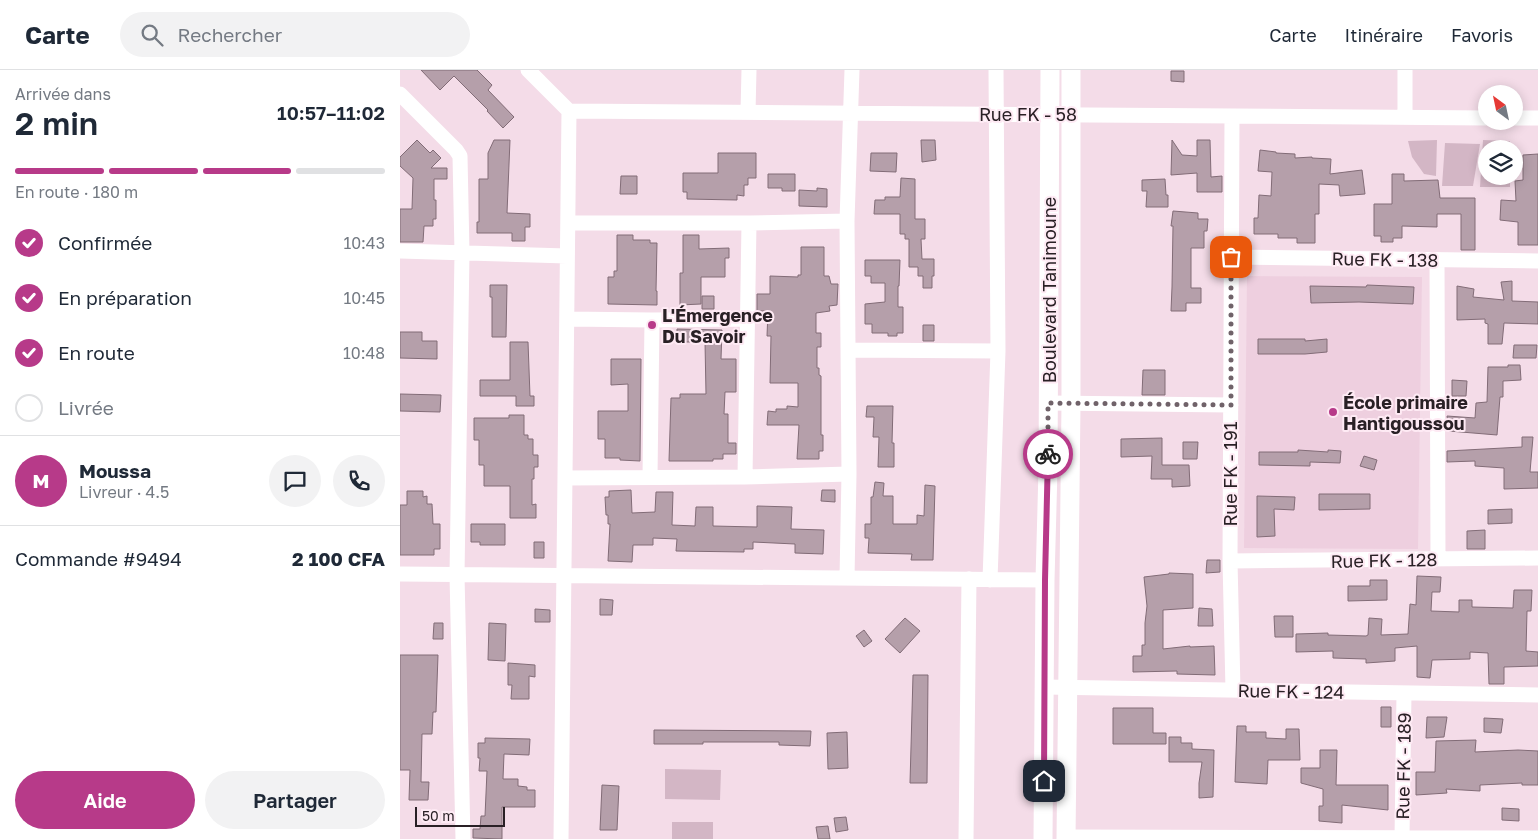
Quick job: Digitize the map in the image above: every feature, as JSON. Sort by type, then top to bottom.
[{"type":"main road","name":"Boulevard Tanimoune","points":[[1043,839],[1050,70]]},
{"type":"main road","name":"Boulevard Tanimoune","points":[[1066,838],[1071,404],[1071,70]]},
{"type":"street","points":[[528,70],[569,111],[561,839]]},
{"type":"street","points":[[748,112],[749,70]]},
{"type":"street","points":[[847,578],[849,474],[848,221],[852,70]]},
{"type":"street","points":[[990,580],[998,351],[996,70]]},
{"type":"street","points":[[1405,70],[1405,117]]},
{"type":"street","points":[[400,94],[460,156],[462,254],[457,575],[463,839]]},
{"type":"street","name":"Rue FK - 58","points":[[569,111],[1478,118]]},
{"type":"street","name":"Rue FK - 191","points":[[1232,116],[1230,561],[1233,690]]},
{"type":"street","points":[[1523,118],[1538,118]]},
{"type":"street","points":[[568,223],[848,221]]},
{"type":"street","points":[[745,477],[749,223]]},
{"type":"street","points":[[400,252],[568,256]]},
{"type":"street","name":"Rue FK - 138","points":[[1231,257],[1538,261]]},
{"type":"street","points":[[1437,260],[1438,559]]},
{"type":"street","points":[[567,319],[747,319]]},
{"type":"street","points":[[650,477],[652,320]]},
{"type":"street","points":[[848,350],[998,351]]},
{"type":"street","points":[[1048,403],[1231,405]]},
{"type":"street","points":[[565,478],[745,477],[849,474]]},
{"type":"street","name":"Rue FK - 128","points":[[1230,561],[1538,558]]},
{"type":"street","points":[[400,574],[1045,580]]},
{"type":"street","points":[[966,839],[969,580]]},
{"type":"street","name":"Rue FK - 124","points":[[1045,686],[1538,695]]},
{"type":"street","name":"Rue FK - 189","points":[[1402,838],[1404,693]]},
{"type":"street","points":[[1066,838],[1538,838]]},
{"type":"shaded area","points":[[1437,140],[1436,176],[1424,174],[1412,157],[1408,141]]},
{"type":"shaded area","points":[[1445,143],[1478,144],[1473,186],[1442,186]]},
{"type":"shaded area","points":[[1480,185],[1510,185],[1510,187],[1480,187]]},
{"type":"shaded area","name":"École primaire Hantigoussou","points":[[1247,276],[1422,277],[1418,549],[1244,548]]},
{"type":"shaded area","points":[[665,769],[721,770],[720,800],[665,799]]},
{"type":"shaded area","points":[[672,822],[713,822],[713,839],[672,839]]},
{"type":"building","points":[[421,70],[477,70],[492,85],[488,90],[514,117],[503,128],[454,76],[440,90]]},
{"type":"building","points":[[1171,71],[1184,71],[1184,82],[1171,81]]},
{"type":"building","points":[[417,140],[430,153],[433,150],[441,158],[431,168],[447,168],[447,179],[434,179],[436,219],[433,219],[433,226],[424,226],[423,242],[400,242],[400,209],[412,209],[413,178],[400,166],[400,157]]},
{"type":"building","points":[[494,140],[510,140],[507,213],[530,214],[530,227],[525,227],[525,241],[512,241],[512,233],[477,233],[477,222],[479,222],[479,179],[488,179],[488,153]]},
{"type":"building","points":[[921,140],[935,140],[936,160],[922,162]]},
{"type":"building","points":[[1172,140],[1182,155],[1197,156],[1197,140],[1210,140],[1211,177],[1222,176],[1222,192],[1197,192],[1197,173],[1171,175]]},
{"type":"building","points":[[1260,150],[1295,154],[1295,158],[1331,159],[1330,174],[1362,170],[1365,194],[1340,196],[1339,185],[1319,184],[1319,214],[1315,214],[1315,243],[1297,243],[1297,238],[1278,238],[1278,234],[1254,234],[1254,218],[1258,218],[1259,195],[1271,196],[1272,172],[1258,171]]},
{"type":"building","points":[[718,153],[756,153],[756,178],[748,178],[748,185],[744,185],[744,196],[737,195],[737,200],[687,199],[687,192],[683,192],[683,173],[718,173]]},
{"type":"building","points":[[871,153],[897,153],[896,172],[870,171]]},
{"type":"building","points":[[1538,154],[1538,245],[1518,245],[1518,222],[1500,220],[1501,200],[1516,201],[1515,185],[1523,185],[1523,155]]},
{"type":"building","points":[[768,174],[795,174],[795,191],[782,191],[782,188],[768,188]]},
{"type":"building","points":[[1392,174],[1404,174],[1404,181],[1438,180],[1440,198],[1475,198],[1475,250],[1461,250],[1461,214],[1437,214],[1437,227],[1402,226],[1402,238],[1393,238],[1393,242],[1381,242],[1381,236],[1374,236],[1374,204],[1392,204]]},
{"type":"building","points":[[621,176],[637,176],[637,194],[620,194]]},
{"type":"building","points":[[901,178],[915,179],[915,219],[925,219],[925,239],[921,239],[922,259],[934,259],[932,288],[923,288],[923,276],[918,276],[918,267],[909,267],[909,239],[905,239],[905,234],[900,234],[900,214],[874,214],[875,200],[885,200],[885,197],[900,197]]},
{"type":"building","points":[[1165,179],[1168,207],[1146,207],[1147,191],[1142,191],[1142,180]]},
{"type":"building","points":[[817,188],[827,189],[827,207],[799,206],[799,190],[817,191]]},
{"type":"building","points":[[1173,211],[1198,213],[1198,219],[1208,219],[1207,231],[1204,231],[1204,248],[1191,248],[1191,288],[1201,288],[1201,303],[1186,303],[1186,311],[1171,311],[1173,226],[1171,226]]},
{"type":"building","points":[[617,235],[633,235],[633,240],[650,240],[650,243],[657,243],[657,305],[608,304],[608,277],[614,277],[614,271],[617,271]]},
{"type":"building","points":[[683,235],[699,235],[699,249],[729,248],[729,258],[725,258],[725,277],[701,277],[701,304],[680,305],[680,273],[683,273]]},
{"type":"building","points":[[801,247],[824,247],[824,276],[829,276],[831,284],[838,284],[837,305],[829,306],[830,311],[816,313],[816,333],[821,333],[821,347],[817,347],[817,368],[819,368],[819,375],[821,376],[821,435],[823,435],[823,451],[819,451],[819,459],[797,459],[799,425],[767,425],[768,411],[776,412],[776,409],[787,409],[787,406],[798,407],[798,383],[770,383],[771,336],[767,336],[768,311],[757,311],[757,294],[770,294],[770,276],[798,277],[798,275],[801,275]]},
{"type":"building","points":[[865,260],[900,260],[898,307],[903,307],[903,333],[897,333],[897,336],[888,336],[888,333],[872,333],[872,324],[865,324],[865,304],[885,302],[885,283],[871,283],[871,276],[865,276]]},
{"type":"building","points":[[1512,281],[1512,301],[1538,302],[1538,324],[1504,323],[1502,344],[1488,344],[1488,324],[1485,323],[1485,319],[1457,320],[1457,286],[1474,289],[1473,297],[1504,300],[1501,282]]},
{"type":"building","points":[[490,285],[507,285],[506,337],[492,337],[492,297],[490,297]]},
{"type":"building","points":[[1367,285],[1414,287],[1413,304],[1311,303],[1310,286],[1366,287]]},
{"type":"building","points":[[702,296],[714,296],[714,309],[702,309]]},
{"type":"building","points":[[923,325],[934,325],[934,341],[923,341]]},
{"type":"building","points":[[677,329],[722,330],[721,359],[736,359],[736,392],[725,392],[724,414],[728,414],[728,443],[736,443],[736,454],[723,454],[723,459],[713,459],[713,461],[669,461],[671,398],[680,398],[680,394],[706,394],[705,342],[677,342]]},
{"type":"building","points":[[400,332],[422,332],[422,341],[437,341],[437,359],[400,358]]},
{"type":"building","points":[[1258,339],[1305,339],[1305,341],[1327,339],[1327,352],[1258,354]]},
{"type":"building","points":[[510,342],[528,342],[530,396],[534,396],[534,406],[516,406],[516,396],[480,396],[480,380],[510,380]]},
{"type":"building","points":[[1514,345],[1537,345],[1536,358],[1513,358]]},
{"type":"building","points":[[611,359],[641,359],[640,461],[605,458],[605,439],[598,439],[598,411],[628,411],[628,384],[611,385]]},
{"type":"building","points":[[1508,365],[1520,365],[1521,380],[1503,381],[1503,397],[1500,397],[1497,435],[1449,431],[1447,416],[1475,418],[1476,403],[1487,402],[1488,367],[1508,367]]},
{"type":"building","points":[[1143,370],[1165,370],[1165,395],[1142,395]]},
{"type":"building","points":[[1452,380],[1467,381],[1466,396],[1452,396]]},
{"type":"building","points":[[400,394],[441,395],[440,412],[400,411]]},
{"type":"building","points":[[867,406],[893,406],[892,443],[894,443],[894,467],[878,467],[879,437],[873,437],[874,417],[866,417]]},
{"type":"building","points":[[509,415],[524,415],[524,435],[528,435],[528,439],[533,439],[533,455],[538,455],[538,467],[534,467],[534,479],[532,479],[532,505],[536,504],[536,518],[510,518],[510,486],[484,486],[484,465],[479,465],[479,440],[474,440],[474,418],[509,418]]},
{"type":"building","points":[[1522,437],[1533,437],[1530,472],[1538,472],[1538,488],[1504,489],[1504,468],[1475,466],[1475,461],[1447,462],[1447,451],[1522,447]]},
{"type":"building","points":[[1162,438],[1162,465],[1189,465],[1190,486],[1172,487],[1172,479],[1151,479],[1152,456],[1121,457],[1121,439]]},
{"type":"building","points":[[1183,442],[1198,442],[1197,459],[1183,459]]},
{"type":"building","points":[[1298,450],[1341,451],[1340,463],[1310,462],[1310,466],[1259,465],[1259,452],[1298,452]]},
{"type":"building","points":[[1364,456],[1377,460],[1374,470],[1360,466]]},
{"type":"building","points":[[875,482],[884,483],[883,496],[893,496],[893,524],[917,524],[917,515],[924,516],[925,485],[935,486],[933,560],[911,560],[912,554],[868,553],[869,538],[865,538],[865,524],[871,524],[871,497],[873,497]]},
{"type":"building","points":[[631,490],[632,513],[655,512],[656,492],[673,492],[672,525],[695,526],[696,507],[713,507],[713,526],[757,527],[757,506],[792,507],[791,529],[824,530],[823,554],[795,553],[795,544],[753,542],[753,549],[744,549],[744,552],[676,551],[677,539],[653,538],[653,545],[633,545],[632,562],[608,561],[610,524],[608,524],[608,515],[606,515],[605,497],[609,497],[609,491]]},
{"type":"building","points":[[822,490],[835,490],[835,502],[821,501]]},
{"type":"building","points":[[407,491],[423,491],[423,497],[427,496],[427,504],[432,504],[433,524],[440,524],[440,549],[434,549],[434,555],[400,555],[400,505],[407,505]]},
{"type":"building","points":[[1319,494],[1370,494],[1370,509],[1319,510]]},
{"type":"building","points":[[1257,496],[1295,497],[1294,510],[1274,509],[1275,536],[1257,537]]},
{"type":"building","points":[[1512,509],[1512,523],[1488,524],[1488,510]]},
{"type":"building","points":[[471,524],[505,524],[505,545],[480,545],[480,542],[471,542]]},
{"type":"building","points":[[1485,530],[1485,549],[1467,549],[1467,531]]},
{"type":"building","points":[[534,542],[544,542],[544,558],[534,558]]},
{"type":"building","points":[[1207,560],[1220,560],[1220,572],[1206,573]]},
{"type":"building","points":[[1169,573],[1193,574],[1193,608],[1163,610],[1163,649],[1214,646],[1215,675],[1177,674],[1177,671],[1133,672],[1133,656],[1142,656],[1142,645],[1145,645],[1147,606],[1144,577]]},
{"type":"building","points":[[1417,576],[1441,577],[1440,592],[1432,592],[1431,611],[1459,612],[1459,600],[1472,600],[1472,607],[1513,608],[1514,590],[1532,590],[1531,611],[1527,611],[1526,651],[1538,652],[1538,666],[1504,667],[1504,684],[1489,684],[1488,653],[1470,652],[1470,659],[1432,660],[1430,678],[1417,677],[1417,646],[1395,648],[1395,661],[1366,663],[1366,659],[1333,658],[1333,651],[1296,652],[1296,634],[1328,633],[1328,635],[1366,636],[1368,635],[1369,618],[1382,619],[1381,635],[1408,634],[1410,604],[1416,605]]},
{"type":"building","points":[[1370,580],[1387,580],[1387,600],[1348,601],[1348,586],[1370,586]]},
{"type":"building","points":[[600,599],[613,600],[612,615],[600,615]]},
{"type":"building","points":[[1199,608],[1212,609],[1213,626],[1198,626]]},
{"type":"building","points":[[535,609],[550,610],[550,622],[535,622]]},
{"type":"building","points":[[1274,616],[1293,616],[1293,637],[1275,637]]},
{"type":"building","points":[[905,618],[920,631],[900,653],[885,639]]},
{"type":"building","points":[[434,623],[443,623],[443,639],[433,639]]},
{"type":"building","points":[[489,623],[506,624],[505,661],[488,660]]},
{"type":"building","points":[[864,630],[872,641],[864,647],[856,636]]},
{"type":"building","points":[[400,655],[438,655],[436,712],[433,712],[432,734],[422,734],[421,782],[429,782],[428,800],[409,800],[410,770],[400,770]]},
{"type":"building","points":[[508,663],[535,665],[535,677],[529,676],[529,699],[511,699],[512,685],[508,685]]},
{"type":"building","points":[[913,675],[928,675],[927,783],[910,783]]},
{"type":"building","points":[[1381,707],[1391,707],[1391,727],[1381,727]]},
{"type":"building","points":[[1113,708],[1153,708],[1153,733],[1166,733],[1166,744],[1113,744]]},
{"type":"building","points":[[1427,717],[1447,717],[1444,737],[1426,738]]},
{"type":"building","points":[[1484,718],[1503,719],[1501,733],[1484,732]]},
{"type":"building","points":[[1237,726],[1246,726],[1246,732],[1266,732],[1266,738],[1286,739],[1286,729],[1299,729],[1300,760],[1268,760],[1267,784],[1235,782]]},
{"type":"building","points":[[654,730],[811,731],[810,746],[779,745],[779,742],[654,744]]},
{"type":"building","points":[[847,732],[848,768],[828,769],[827,733]]},
{"type":"building","points":[[1169,737],[1181,737],[1181,743],[1192,743],[1192,749],[1214,750],[1213,797],[1199,798],[1202,762],[1169,762]]},
{"type":"building","points":[[485,738],[530,739],[529,755],[504,754],[503,779],[518,779],[518,786],[527,787],[527,790],[535,790],[535,807],[502,807],[502,839],[473,838],[473,829],[480,829],[481,816],[485,816],[487,771],[479,771],[478,743],[485,743]]},
{"type":"building","points":[[1476,740],[1475,752],[1538,751],[1538,785],[1522,785],[1522,783],[1480,785],[1480,791],[1446,789],[1447,793],[1416,795],[1416,772],[1435,772],[1436,741]]},
{"type":"building","points":[[1320,750],[1337,750],[1336,785],[1388,785],[1388,810],[1342,805],[1342,823],[1319,821],[1319,806],[1323,806],[1323,789],[1301,783],[1301,768],[1320,768]]},
{"type":"building","points":[[602,785],[619,786],[617,830],[600,830]]},
{"type":"building","points":[[1502,808],[1519,809],[1519,821],[1502,820]]},
{"type":"building","points":[[846,817],[848,830],[836,832],[834,818]]},
{"type":"building","points":[[828,826],[830,839],[818,839],[816,827]]},
{"type":"way so far","points":[[1048,454],[1048,403],[1231,405],[1231,257]]},
{"type":"place","name":"L'Émergence Du Savoir","points":[[652,325]]},
{"type":"place","name":"École primaire Hantigoussou","points":[[1333,412]]},
{"type":"route","points":[[1044,781],[1048,454]]}]
